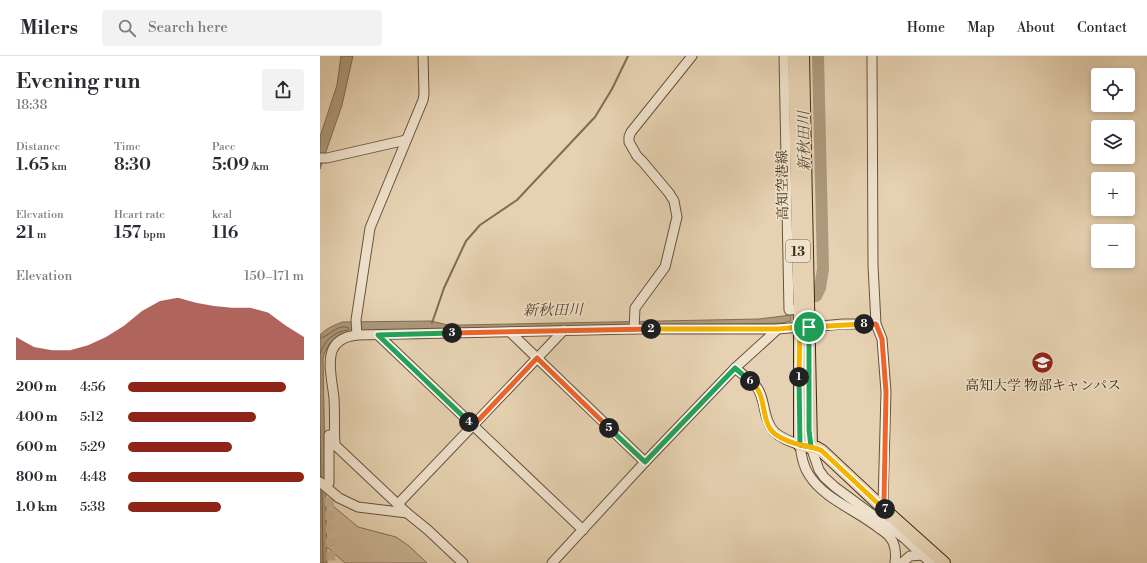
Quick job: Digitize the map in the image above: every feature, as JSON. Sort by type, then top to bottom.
[{"type":"main road","name":"高知空港線","points":[[794,56],[800,309],[805,327]]},
{"type":"main road","name":"高知空港線","points":[[803,56],[805,327],[809,430],[805,446]]},
{"type":"main road","points":[[805,446],[822,451],[944,563]]},
{"type":"street","points":[[356,335],[356,320],[370,228],[424,94],[423,56]]},
{"type":"street","points":[[634,325],[635,308],[665,267],[677,217],[674,202],[671,197],[657,178],[637,156],[629,142],[629,137],[631,132],[692,56]]},
{"type":"street","points":[[784,56],[789,310],[800,309]]},
{"type":"street","points":[[872,56],[873,265],[876,324],[882,339],[886,392],[885,510]]},
{"type":"street","points":[[323,158],[406,140]]},
{"type":"street","points":[[407,513],[358,507],[339,498],[325,483],[330,384],[328,360],[330,348],[339,340],[356,335],[510,332],[634,325],[778,329],[843,324],[876,324]]},
{"type":"street","points":[[552,563],[645,462],[735,368],[778,329]]},
{"type":"street","points":[[398,504],[564,330]]},
{"type":"street","points":[[510,332],[645,462]]},
{"type":"street","points":[[378,335],[583,530]]},
{"type":"street","points":[[735,368],[758,389],[766,418],[772,430],[782,438],[805,446],[824,477],[835,487],[904,538],[931,563]]},
{"type":"street","points":[[330,384],[334,397],[335,445],[463,563]]},
{"type":"street","points":[[805,446],[801,457],[809,475],[828,495],[871,521],[890,538],[896,549],[895,563]]},
{"type":"street","points":[[902,563],[910,556],[923,555]]},
{"type":"shaded area","points":[[320,495],[358,527],[396,537],[409,546],[427,563],[345,563],[320,541]]},
{"type":"water","points":[[341,56],[353,56],[342,105],[320,169],[320,137],[337,85]]},
{"type":"water","points":[[791,315],[791,321],[782,323],[345,334],[336,338],[328,346],[323,359],[327,563],[320,563],[320,335],[325,330],[343,322],[431,321],[448,325],[461,325],[759,319]]},
{"type":"waterway","points":[[432,323],[444,288],[466,241],[480,225],[517,200],[595,117],[612,89],[628,56]]},
{"type":"waterway","name":"新秋田川","points":[[816,296],[820,288],[823,269],[818,56]]},
{"type":"tunnel","points":[[329,484],[331,563]]},
{"type":"place","name":"高知大学 物部キャンパス","points":[[1043,363]]},
{"type":"route","points":[[809,327],[809,430],[811,447],[800,445],[800,327],[778,329],[634,328],[378,335],[473,426],[537,358],[645,462],[735,368],[758,389],[766,418],[774,433],[788,441],[800,445],[811,447],[817,448],[822,451],[885,510],[886,392],[882,339],[876,324],[843,324],[809,327]]}]
